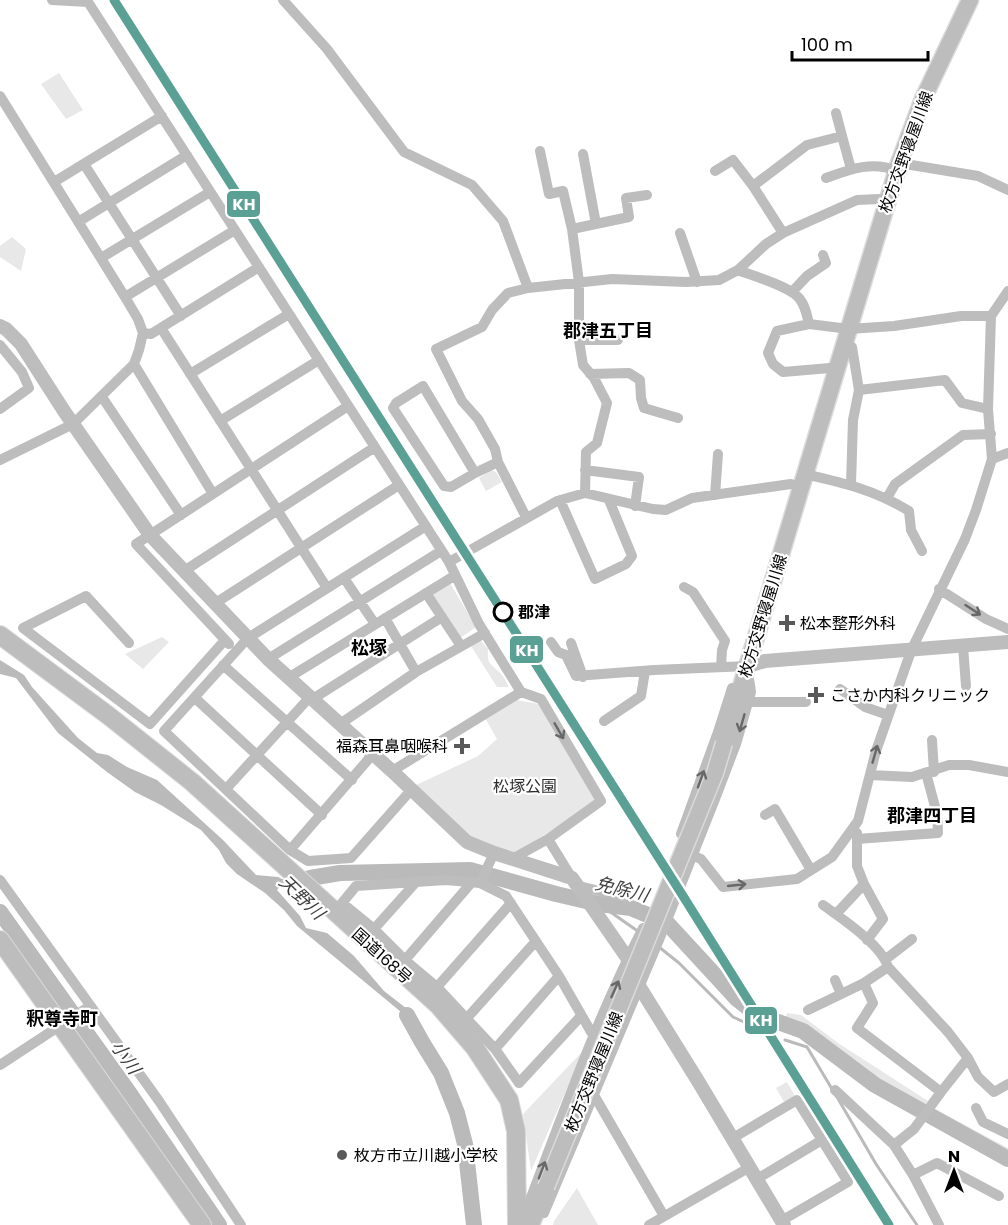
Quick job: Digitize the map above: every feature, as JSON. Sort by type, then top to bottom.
[{"type":"highway","name":"国道168号","points":[[0,635],[148,745],[287,858],[311,891],[438,1005],[475,1048],[509,1100],[516,1131],[517,1225]]},
{"type":"highway","points":[[0,940],[59,1028],[202,1225]]},
{"type":"highway","points":[[0,956],[59,1028],[94,1092],[187,1225]]},
{"type":"main road","name":"枚方交野寝屋川線","points":[[531,1225],[715,773],[897,167],[923,99],[970,0]]},
{"type":"street","points":[[52,0],[88,2],[449,562],[484,633],[521,692],[541,699],[601,801],[548,839],[512,859]]},
{"type":"street","points":[[283,0],[327,49],[404,152],[472,185],[503,221],[528,288]]},
{"type":"street","points":[[0,96],[125,297],[143,333],[140,350],[134,364],[73,424],[0,460]]},
{"type":"street","points":[[836,113],[851,169]]},
{"type":"street","points":[[54,182],[162,116]]},
{"type":"street","points":[[753,186],[807,145],[842,135]]},
{"type":"street","points":[[540,152],[549,194],[563,191],[572,229],[579,282],[579,340],[584,365],[607,403],[597,443],[586,452],[585,494]]},
{"type":"street","points":[[583,154],[596,224]]},
{"type":"street","points":[[78,222],[187,155]]},
{"type":"street","points":[[715,171],[733,160],[753,186],[783,233]]},
{"type":"street","points":[[84,164],[181,316]]},
{"type":"street","points":[[825,178],[851,169],[871,166],[897,167],[978,176],[1008,190]]},
{"type":"street","points":[[101,258],[210,192]]},
{"type":"street","points":[[572,229],[629,217],[626,198],[647,195]]},
{"type":"street","points":[[526,517],[498,462],[495,449],[478,419],[462,401],[436,349],[482,327],[492,310],[508,293],[528,288],[612,279],[697,282],[720,280],[738,270],[766,243],[783,233],[857,200],[879,199],[887,202]]},
{"type":"street","points":[[125,297],[235,230]]},
{"type":"street","points":[[680,233],[697,282]]},
{"type":"street","points":[[792,292],[807,276],[826,263]]},
{"type":"street","points":[[143,333],[151,334],[259,267]]},
{"type":"street","points":[[738,270],[798,296],[807,312],[809,324]]},
{"type":"street","points":[[836,370],[830,368],[783,372],[773,364],[768,353],[777,331],[809,324],[846,337],[894,326],[961,316],[991,316],[1003,307],[1008,291]]},
{"type":"street","points":[[190,374],[289,314]]},
{"type":"street","points":[[867,940],[883,919],[857,866],[858,821],[888,715],[911,651],[976,510],[992,459],[988,409],[991,316]]},
{"type":"street","points":[[0,326],[21,344],[150,535],[214,604],[310,699],[392,771],[467,842],[492,858],[512,859],[577,885],[624,897]]},
{"type":"street","points":[[161,328],[327,588]]},
{"type":"street","points":[[846,337],[852,347],[859,390],[853,420],[851,484]]},
{"type":"street","points":[[579,340],[618,340]]},
{"type":"street","points":[[0,345],[22,372],[29,388],[0,409]]},
{"type":"street","points":[[220,421],[319,360]]},
{"type":"street","points":[[134,364],[213,494]]},
{"type":"street","points":[[590,374],[629,373],[640,380],[644,408],[678,418]]},
{"type":"street","points":[[859,390],[945,380],[962,403],[988,409]]},
{"type":"street","points":[[475,473],[423,386],[396,403],[393,408],[444,486],[451,487],[498,462]]},
{"type":"street","points":[[102,397],[181,515]]},
{"type":"street","points":[[235,651],[136,544],[348,405]]},
{"type":"street","points":[[887,498],[896,484],[963,435],[991,434]]},
{"type":"street","points":[[184,571],[375,447]]},
{"type":"street","points":[[992,459],[1008,453]]},
{"type":"street","points":[[715,495],[718,454]]},
{"type":"street","points":[[585,470],[639,477],[635,506]]},
{"type":"street","points":[[449,562],[560,500],[585,494],[635,506],[666,510],[692,498],[791,484],[803,480],[851,484],[887,498],[909,511],[910,530],[922,551]]},
{"type":"street","points":[[214,604],[399,485]]},
{"type":"street","points":[[560,500],[595,579],[626,564],[632,556],[609,500]]},
{"type":"street","points":[[411,789],[351,858],[308,861],[287,858],[226,789],[164,731],[248,638],[426,526]]},
{"type":"street","points":[[268,659],[441,551]]},
{"type":"street","points":[[288,678],[454,576]]},
{"type":"street","points":[[344,578],[375,624]]},
{"type":"street","points":[[684,587],[704,603],[708,620],[725,641],[721,667]]},
{"type":"street","points":[[939,589],[986,619],[1008,629]]},
{"type":"street","points":[[426,593],[461,646]]},
{"type":"street","points":[[129,643],[86,596],[23,628],[150,724],[225,640]]},
{"type":"street","points":[[226,789],[310,699],[442,617]]},
{"type":"street","points":[[385,618],[416,672]]},
{"type":"street","points":[[340,724],[416,672],[484,633]]},
{"type":"street","points":[[551,642],[558,652],[566,655],[576,676],[584,677],[645,671],[748,666],[765,661],[1008,642]]},
{"type":"street","points":[[571,643],[584,677]]},
{"type":"street","points":[[963,646],[966,686]]},
{"type":"street","points":[[223,665],[352,780]]},
{"type":"street","points":[[539,1225],[658,942],[736,744],[751,692],[748,666]]},
{"type":"street","points":[[681,834],[733,686],[748,666]]},
{"type":"street","points":[[603,721],[641,696],[645,671]]},
{"type":"street","points":[[840,689],[865,707],[888,715]]},
{"type":"street","points":[[392,771],[521,692]]},
{"type":"street","points":[[195,698],[322,815]]},
{"type":"street","points":[[748,702],[806,702]]},
{"type":"street","points":[[857,839],[938,833],[930,772],[932,740]]},
{"type":"street","points":[[287,858],[373,754]]},
{"type":"street","points":[[870,775],[912,777],[949,765],[969,765],[1008,772]]},
{"type":"street","points":[[774,809],[811,870]]},
{"type":"street","points":[[692,855],[701,859],[723,887],[796,879],[832,857],[858,821]]},
{"type":"street","points":[[548,839],[628,959],[639,986],[783,1223],[848,1182],[797,1100],[733,1138]]},
{"type":"street","points":[[405,960],[476,883],[492,858]]},
{"type":"street","points":[[0,880],[159,1101],[241,1225]]},
{"type":"street","points":[[582,1016],[519,1083],[495,1049],[437,987],[342,903],[356,886],[417,881],[446,880],[476,883],[506,896],[559,976],[582,1016],[594,1037]]},
{"type":"street","points":[[374,929],[417,881]]},
{"type":"street","points":[[836,914],[864,884]]},
{"type":"street","points":[[437,987],[511,903]]},
{"type":"street","points":[[823,905],[867,940],[948,1032],[969,1058],[978,1077],[996,1094],[1008,1084]]},
{"type":"street","points":[[523,1225],[525,1213],[594,1037],[640,933],[658,942]]},
{"type":"street","points":[[808,1010],[864,983],[912,939]]},
{"type":"street","points":[[467,1018],[536,941]]},
{"type":"street","points":[[495,1049],[559,976]]},
{"type":"street","points":[[835,980],[841,994]]},
{"type":"street","points":[[864,983],[873,1003],[857,1028],[941,1092]]},
{"type":"street","points":[[0,1065],[90,1006]]},
{"type":"street","points":[[894,1145],[914,1129],[969,1058]]},
{"type":"street","points":[[835,1090],[855,1114],[894,1145],[913,1175],[924,1207],[939,1225]]},
{"type":"street","points":[[594,1095],[664,1216]]},
{"type":"street","points":[[981,1111],[983,1122],[1008,1134]]},
{"type":"street","points":[[649,1225],[822,1140]]},
{"type":"street","points":[[913,1175],[937,1163],[999,1196]]},
{"type":"green space","points":[[59,73],[83,110],[66,119],[41,84]]},
{"type":"green space","points":[[12,237],[26,249],[21,271],[0,257],[0,246]]},
{"type":"green space","points":[[491,470],[496,472],[502,482],[486,491],[479,478]]},
{"type":"green space","points":[[450,583],[476,627],[460,638],[432,594]]},
{"type":"green space","points":[[162,637],[169,642],[143,669],[125,654]]},
{"type":"green space","points":[[481,641],[488,649],[490,664],[502,675],[509,687],[497,687],[471,646]]},
{"type":"green space","name":"松塚公園","points":[[517,700],[539,704],[596,802],[513,855],[466,836],[414,786],[478,756],[497,739],[485,718]]},
{"type":"green space","points":[[787,1013],[801,1015],[838,1043],[928,1101],[921,1110],[878,1085],[803,1030],[784,1023]]},
{"type":"green space","points":[[582,1054],[531,1171],[523,1114]]},
{"type":"green space","points":[[787,1082],[795,1096],[784,1102],[776,1088]]},
{"type":"green space","points":[[937,1110],[1008,1148],[1008,1156],[932,1116]]},
{"type":"green space","points":[[577,1188],[598,1225],[553,1225],[554,1221]]},
{"type":"shaded area","points":[[0,660],[24,675],[78,738],[97,753],[108,755],[127,767],[157,780],[223,840],[256,875],[282,879],[310,873],[333,874],[280,886],[277,890],[300,916],[306,928],[327,933],[354,956],[384,991],[411,1012],[421,1029],[411,1038],[411,1027],[407,1017],[297,926],[284,910],[265,893],[237,874],[201,830],[135,792],[58,733],[16,678],[0,674]]},
{"type":"waterway","name":"免除川","points":[[310,878],[340,873],[470,870],[556,894],[599,904],[631,908],[667,923],[737,999],[756,1014],[803,1031],[875,1085],[1008,1159]]},
{"type":"waterway","points":[[599,904],[639,932]]},
{"type":"waterway","name":"小川","points":[[0,912],[130,1094],[219,1225]]},
{"type":"waterway","points":[[659,947],[679,963],[733,1017],[761,1030]]},
{"type":"waterway","name":"天野川","points":[[407,1015],[441,1073],[457,1113],[465,1144],[474,1225]]},
{"type":"waterway","points":[[785,1040],[807,1047],[832,1089]]},
{"type":"waterway","points":[[837,1097],[876,1164],[917,1225]]},
{"type":"transit line","name":"KH","points":[[114,0],[683,896],[889,1225]]},
{"type":"place","name":"郡津","points":[[503,612]]},
{"type":"place","name":"松本整形外科","points":[[787,623]]},
{"type":"place","name":"こさか内科クリニック","points":[[816,695]]},
{"type":"place","name":"福森耳鼻咽喉科","points":[[462,746]]},
{"type":"place","name":"枚方市立川越小学校","points":[[342,1155]]},
{"type":"district","name":"郡津五丁目","points":[[608,330]]},
{"type":"district","name":"松塚","points":[[369,647]]},
{"type":"district","name":"郡津四丁目","points":[[932,815]]},
{"type":"district","name":"釈尊寺町","points":[[62,1018]]}]
